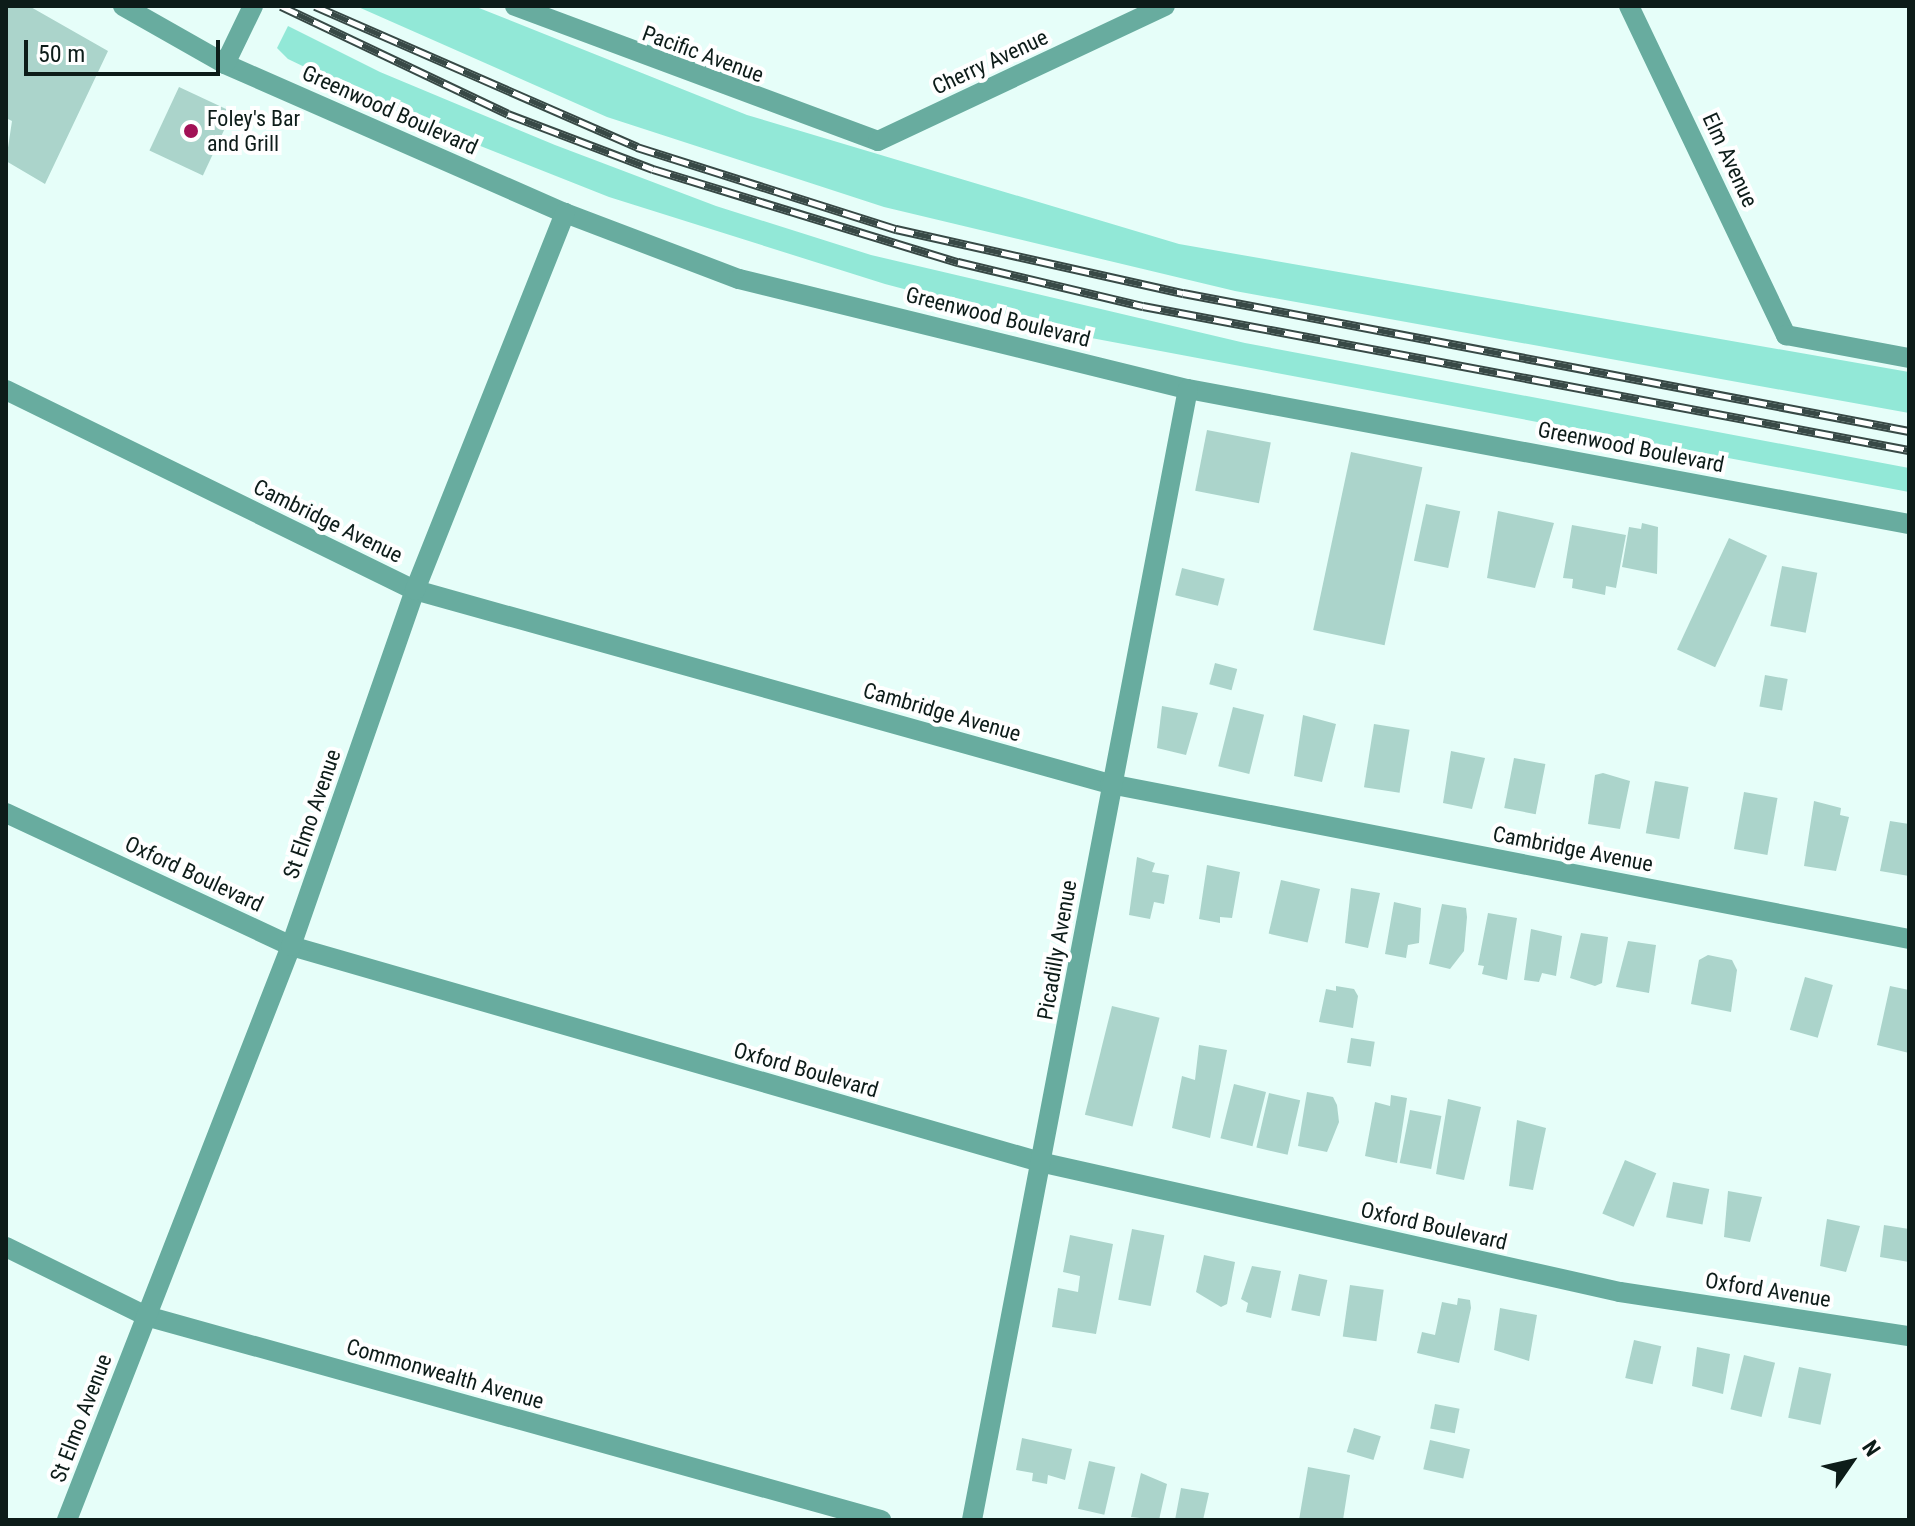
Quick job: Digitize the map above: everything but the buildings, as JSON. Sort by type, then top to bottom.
[{"type":"street","name":"Greenwood Boulevard","points":[[123,6],[225,64],[565,213],[739,279],[1188,389],[1909,524]]},
{"type":"street","points":[[225,64],[253,6]]},
{"type":"street","name":"Pacific Avenue","points":[[515,6],[878,141]]},
{"type":"street","name":"Cherry Avenue","points":[[878,141],[1165,6]]},
{"type":"street","name":"Elm Avenue","points":[[1629,6],[1786,335],[1909,358]]},
{"type":"street","name":"St Elmo Avenue","points":[[67,1520],[291,946],[415,590],[565,213]]},
{"type":"street","name":"Picadilly Avenue","points":[[972,1520],[1044,1163],[1110,784],[1188,389]]},
{"type":"street","name":"Cambridge Avenue","points":[[6,390],[415,590],[1110,784],[1909,939]]},
{"type":"street","name":"Oxford Boulevard","points":[[6,813],[291,946],[1044,1163],[1620,1292]]},
{"type":"street","name":"Commonwealth Avenue","points":[[6,1247],[146,1316],[881,1520]]},
{"type":"street","name":"Oxford Avenue","points":[[1620,1292],[1909,1336]]},
{"type":"green space","points":[[356,6],[474,6],[747,115],[1179,244],[1909,372],[1909,413],[1235,291],[884,207],[607,117]]},
{"type":"green space","points":[[288,26],[380,72],[555,145],[716,206],[871,255],[1245,343],[1909,468],[1909,492],[1086,337],[885,284],[609,197],[415,120],[288,59],[277,48]]},
{"type":"railway","points":[[281,6],[508,114],[653,169],[958,262],[1143,306],[1909,450]]},
{"type":"railway","points":[[315,6],[637,147],[896,229],[1183,293],[1909,431]]},
{"type":"place","name":"Foley's Bar and Grill","points":[[191,131]]}]
